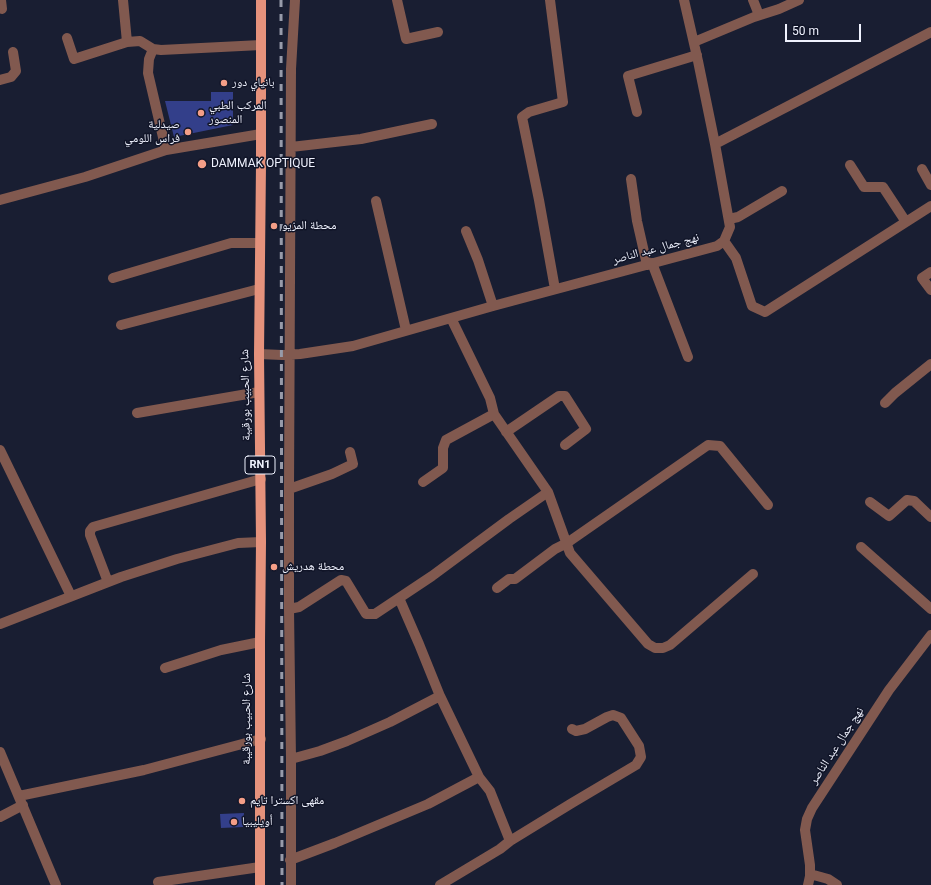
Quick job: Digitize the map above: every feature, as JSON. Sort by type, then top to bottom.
[{"type":"main road","name":"شارع الحبيب بورقيبة","points":[[260,885],[261,542],[258,354],[260,289],[261,0]]},
{"type":"street","points":[[123,0],[127,42]]},
{"type":"street","points":[[291,885],[289,355],[291,70],[295,0]]},
{"type":"street","points":[[397,0],[406,38],[438,32]]},
{"type":"street","points":[[550,0],[563,102],[529,112],[522,117],[555,290]]},
{"type":"street","points":[[684,0],[715,144],[730,228],[724,241],[736,258],[752,306],[765,312],[931,206]]},
{"type":"street","points":[[753,0],[759,15]]},
{"type":"street","points":[[694,42],[799,0]]},
{"type":"street","points":[[715,144],[931,32]]},
{"type":"street","points":[[68,38],[74,59],[127,42],[140,41],[153,49],[161,50],[261,45]]},
{"type":"street","points":[[153,49],[149,59],[148,73],[166,150]]},
{"type":"street","points":[[0,80],[11,78],[16,71],[13,52]]},
{"type":"street","points":[[637,112],[628,76],[696,55]]},
{"type":"street","points":[[291,147],[361,139],[432,124]]},
{"type":"street","points":[[0,200],[85,176],[166,150],[261,134]]},
{"type":"street","points":[[850,165],[864,187],[883,187],[906,222]]},
{"type":"street","points":[[922,169],[931,185]]},
{"type":"street","points":[[631,179],[637,221],[649,264],[688,357]]},
{"type":"street","points":[[728,219],[738,217],[782,191]]},
{"type":"street","points":[[376,201],[406,330]]},
{"type":"street","points":[[466,231],[478,260],[493,306]]},
{"type":"street","name":"نهج جمال عبد الناصر","points":[[258,354],[289,355],[353,346],[493,306],[717,246],[724,241]]},
{"type":"street","points":[[113,278],[231,243],[260,243]]},
{"type":"street","points":[[931,272],[922,278],[931,290]]},
{"type":"street","points":[[121,325],[260,289]]},
{"type":"street","points":[[451,318],[490,398],[494,414],[548,492],[570,553],[648,644],[655,648],[663,648],[670,645],[753,574]]},
{"type":"street","points":[[885,403],[931,364]]},
{"type":"street","points":[[137,413],[259,392]]},
{"type":"street","points":[[506,432],[559,396],[565,396],[586,429],[565,445]]},
{"type":"street","points":[[423,482],[443,468],[443,448],[446,440],[494,414]]},
{"type":"street","points":[[497,588],[509,579],[515,580],[555,549],[567,543],[708,445],[720,446],[768,505]]},
{"type":"street","points":[[0,450],[71,596]]},
{"type":"street","points":[[289,490],[332,474],[353,464],[350,452]]},
{"type":"street","points":[[108,582],[90,535],[90,531],[93,527],[260,479]]},
{"type":"street","points":[[289,609],[298,607],[341,580],[346,581],[366,614],[375,614],[432,576],[548,492]]},
{"type":"street","points":[[870,502],[889,516],[907,500],[914,500],[931,517]]},
{"type":"street","points":[[0,624],[108,582],[178,558],[238,543],[261,542]]},
{"type":"street","points":[[861,547],[931,609]]},
{"type":"street","points":[[399,598],[440,696],[480,777],[492,796],[510,841]]},
{"type":"street","name":"نهج جمال عبد الناصر","points":[[808,885],[810,865],[805,830],[807,819],[812,808],[889,690],[931,635]]},
{"type":"street","points":[[166,668],[221,650],[260,642]]},
{"type":"street","points":[[291,758],[320,751],[347,741],[390,722],[440,696]]},
{"type":"street","points":[[440,885],[636,765],[641,757],[639,746],[621,718],[613,715],[585,729],[576,731],[572,729]]},
{"type":"street","points":[[0,817],[21,801],[261,739]]},
{"type":"street","points":[[0,752],[56,885]]},
{"type":"street","points":[[290,860],[428,804],[480,777]]},
{"type":"street","points":[[158,882],[260,867]]},
{"type":"street","points":[[810,874],[828,879],[837,885]]},
{"type":"building","name":"المركب الطبي المنصور","points":[[211,92],[233,92],[233,125],[174,137],[165,101],[211,101]]},
{"type":"building","points":[[244,813],[243,827],[221,828],[220,814]]},
{"type":"railway","points":[[281,0],[282,885]]},
{"type":"place","name":"بانياي دور","points":[[224,83]]},
{"type":"place","name":"المركب الطبي المنصور","points":[[201,113]]},
{"type":"place","name":"صيدلية فراس اللومي","points":[[188,132]]},
{"type":"place","name":"DAMMAK OPTIQUE","points":[[202,164]]},
{"type":"place","name":"محطة المزيو","points":[[274,226]]},
{"type":"place","name":"محطة هدريش","points":[[274,567]]},
{"type":"place","name":"مقهى اكسترا تايم","points":[[242,801]]},
{"type":"place","name":"أويليبيا","points":[[234,822]]}]
